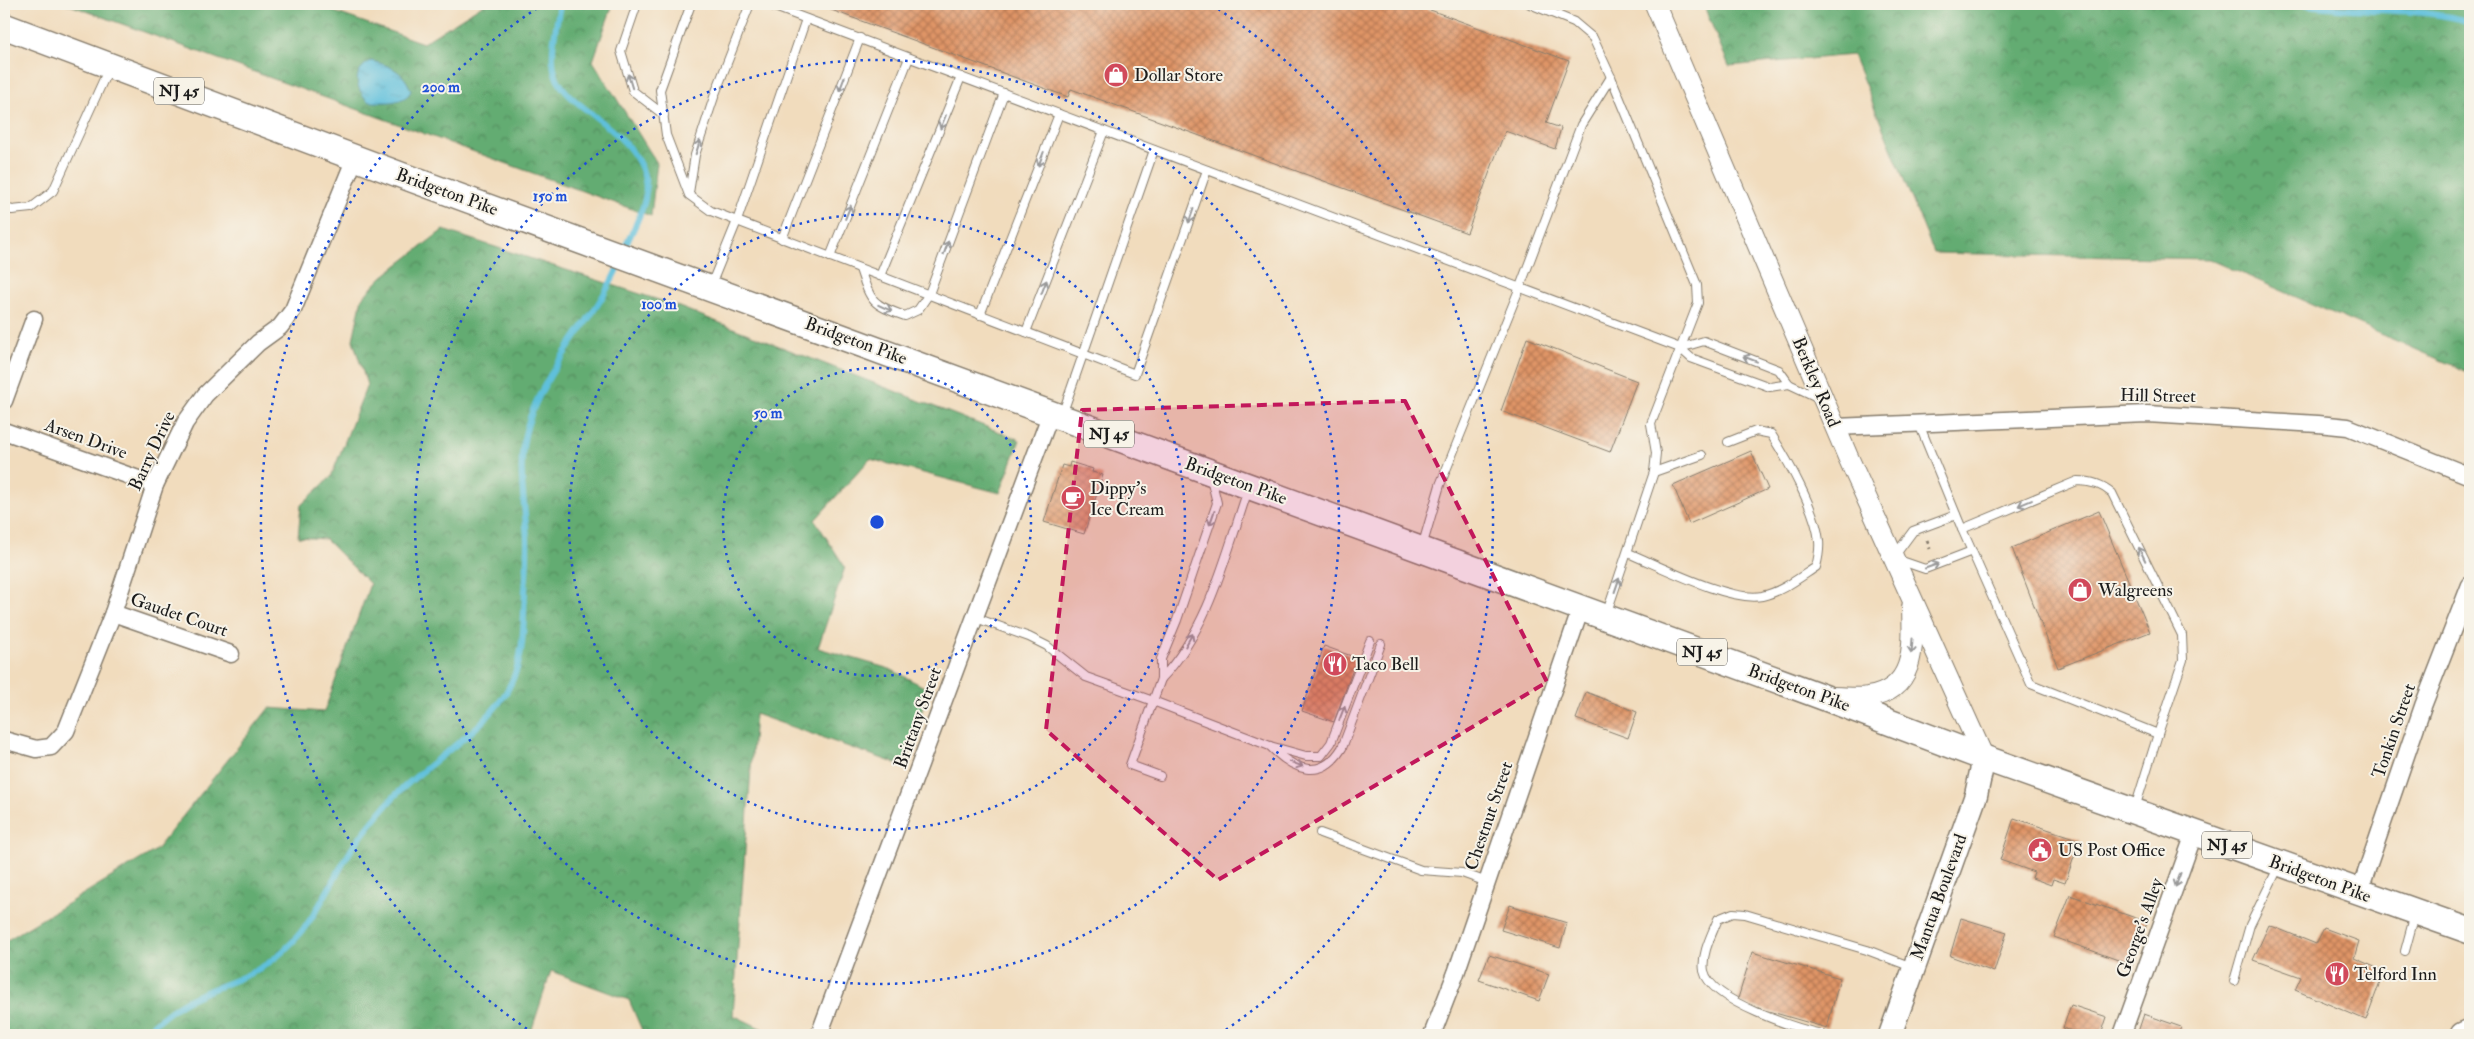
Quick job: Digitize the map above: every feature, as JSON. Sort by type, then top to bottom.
[{"type":"main road","name":"Bridgeton Pike","points":[[4,26],[355,158],[1422,549],[1984,758],[2470,931]]},
{"type":"main road","name":"Mantua Boulevard","points":[[1890,1035],[1976,795],[1984,758]]},
{"type":"main road","points":[[2463,1035],[2470,1032]]},
{"type":"street","name":"Berkley Road","points":[[1655,4],[1823,400],[1984,758]]},
{"type":"street","name":"Barry Drive","points":[[4,740],[36,749],[51,747],[66,731],[113,614],[155,485],[185,423],[205,395],[258,343],[280,327],[293,310],[355,158]]},
{"type":"street","points":[[4,401],[34,319]]},
{"type":"street","name":"Hill Street","points":[[1835,427],[2147,414],[2318,424],[2348,428],[2470,476]]},
{"type":"street","name":"Brittany Street","points":[[819,1035],[976,618],[1056,415]]},
{"type":"street","name":"Arsen Drive","points":[[4,430],[155,485]]},
{"type":"street","name":"Tonkin Street","points":[[2359,893],[2423,706],[2470,585]]},
{"type":"street","points":[[1823,697],[1868,697],[1897,685],[1909,667],[1912,651],[1911,598]]},
{"type":"street","name":"Chestnut Street","points":[[1432,1035],[1487,882],[1581,608]]},
{"type":"street","name":"Gaudet Court","points":[[113,614],[231,654]]},
{"type":"street","name":"George's Alley","points":[[2122,1035],[2194,834]]},
{"type":"lane","points":[[637,4],[621,51],[633,91],[664,115]]},
{"type":"lane","points":[[691,4],[660,90],[666,135],[689,195],[710,211],[737,222],[1135,374],[1207,170]]},
{"type":"lane","points":[[689,195],[695,155],[715,94],[750,4]]},
{"type":"lane","points":[[767,4],[1520,286],[1680,348],[1691,358],[1770,387],[1789,384]]},
{"type":"lane","points":[[1530,4],[1574,22],[1593,38],[1697,285],[1698,303],[1651,424],[1656,453],[1654,472],[1606,617]]},
{"type":"lane","points":[[710,288],[737,222],[806,19]]},
{"type":"lane","points":[[782,239],[860,38]]},
{"type":"lane","points":[[830,257],[909,58]]},
{"type":"lane","points":[[4,207],[12,210],[31,208],[53,191],[110,66]]},
{"type":"lane","points":[[880,276],[961,77]]},
{"type":"lane","points":[[1422,549],[1440,484],[1520,286],[1581,125],[1611,77]]},
{"type":"lane","points":[[860,269],[872,301],[881,308],[905,316],[918,310],[929,294],[1004,93]]},
{"type":"lane","points":[[980,315],[1059,114]]},
{"type":"lane","points":[[1026,332],[1104,131]]},
{"type":"lane","points":[[1056,415],[1084,354],[1154,150]]},
{"type":"lane","points":[[1680,348],[1704,341],[1779,370],[1789,384],[1823,400]]},
{"type":"lane","points":[[1919,424],[1962,530],[2031,684],[2158,734]]},
{"type":"lane","points":[[1628,553],[1718,590],[1744,596],[1762,596],[1816,568],[1820,542],[1816,524],[1785,456],[1772,434],[1756,431],[1728,442]]},
{"type":"lane","points":[[1654,472],[1702,455]]},
{"type":"lane","points":[[1160,776],[1130,765],[1161,679],[1161,659],[1177,620],[1217,503],[1209,471]]},
{"type":"lane","points":[[1962,530],[2077,481],[2087,481],[2106,488],[2112,494],[2182,635],[2183,660],[2134,812]]},
{"type":"lane","points":[[1161,679],[1174,666],[1209,601],[1250,486]]},
{"type":"lane","points":[[1956,515],[1913,532],[1893,558],[1925,569],[1972,551]]},
{"type":"lane","points":[[976,618],[1029,637],[1047,646],[1086,676],[1270,746],[1306,756],[1321,756],[1331,743],[1370,641]]},
{"type":"lane","points":[[1270,746],[1283,759],[1309,769],[1324,768],[1335,760],[1342,748],[1380,644]]},
{"type":"lane","points":[[1320,833],[1421,870],[1462,873],[1487,882]]},
{"type":"lane","points":[[2234,981],[2250,925],[2280,864]]},
{"type":"lane","points":[[1826,1035],[1803,1030],[1734,1001],[1709,981],[1704,971],[1704,958],[1718,919],[1733,913],[1745,914],[1867,950],[1914,968]]},
{"type":"lane","points":[[2405,950],[2416,913]]},
{"type":"path","points":[[1927,539],[1930,549]]},
{"type":"highlighted area","points":[[1405,401],[1547,682],[1218,880],[1046,730],[1082,410]]},
{"type":"green space","points":[[67,4],[312,4],[423,43],[484,4],[613,4],[593,61],[657,163],[651,216]]},
{"type":"green space","points":[[1703,4],[2470,4],[2470,373],[2209,259],[1934,253],[1853,55],[1729,66]]},
{"type":"green space","points":[[443,230],[674,305],[1020,440],[1000,493],[870,459],[815,520],[845,567],[818,648],[890,669],[928,689],[906,767],[755,714],[733,1015],[771,1033],[771,1035],[644,1035],[629,1000],[551,971],[530,1035],[4,1035],[4,942],[156,850],[269,708],[324,712],[370,584],[325,539],[298,537],[301,505],[331,477],[367,385],[353,340],[362,298],[382,277]]},
{"type":"water","points":[[371,61],[390,67],[401,74],[411,91],[408,95],[398,101],[369,102],[361,92],[357,80],[360,70]]},
{"type":"building","points":[[815,4],[1414,4],[1569,61],[1546,123],[1561,128],[1555,149],[1505,131],[1467,233],[1071,89],[1068,97]]},
{"type":"building","points":[[1527,338],[1637,381],[1610,452],[1501,411]]},
{"type":"building","points":[[1751,451],[1768,489],[1689,524],[1673,485]]},
{"type":"building","name":"Dippy's Ice Cream","points":[[1070,462],[1093,469],[1092,472],[1103,475],[1084,534],[1044,522],[1062,465],[1069,467]]},
{"type":"building","name":"Walgreens","points":[[2099,511],[2150,632],[2058,668],[2012,548]]},
{"type":"building","points":[[1324,646],[1357,658],[1334,722],[1302,711]]},
{"type":"building","points":[[1586,692],[1637,712],[1628,738],[1576,719]]},
{"type":"building","name":"US Post Office","points":[[2014,818],[2080,840],[2065,883],[2053,879],[2051,885],[2032,878],[2034,872],[2000,860]]},
{"type":"building","points":[[2070,895],[2147,922],[2132,965],[2054,937]]},
{"type":"building","points":[[1510,905],[1567,923],[1560,948],[1501,930]]},
{"type":"building","points":[[1961,918],[2007,932],[1994,972],[1950,956]]},
{"type":"building","name":"Telford Inn","points":[[2269,925],[2316,944],[2324,928],[2359,941],[2354,958],[2384,971],[2366,1020],[2295,990],[2301,977],[2253,960]]},
{"type":"building","points":[[1752,952],[1840,978],[1827,1028],[1737,1002]]},
{"type":"building","points":[[1489,955],[1549,974],[1539,1001],[1479,980]]},
{"type":"building","points":[[2071,1005],[2107,1017],[2101,1035],[2084,1035],[2063,1028]]},
{"type":"building","points":[[2144,1014],[2181,1027],[2178,1035],[2137,1035]]},
{"type":"waterway","points":[[560,4],[553,50],[556,76],[572,98],[613,131],[631,150],[643,173],[646,186],[645,199],[623,252]]},
{"type":"waterway","points":[[2303,4],[2345,9],[2428,13],[2470,22]]},
{"type":"waterway","points":[[141,1035],[182,1003],[255,971],[288,947],[310,920],[353,847],[390,801],[404,787],[473,731],[501,700],[516,672],[521,650],[527,566],[522,454],[527,427],[545,384],[598,304],[620,262]]},
{"type":"place","name":"Dollar Store","points":[[1116,75]]},
{"type":"place","name":"Dippy's Ice Cream","points":[[1073,498]]},
{"type":"place","name":"Walgreens","points":[[2080,590]]},
{"type":"place","name":"Taco Bell","points":[[1335,664]]},
{"type":"place","name":"US Post Office","points":[[2040,850]]},
{"type":"place","name":"Telford Inn","points":[[2337,974]]}]
